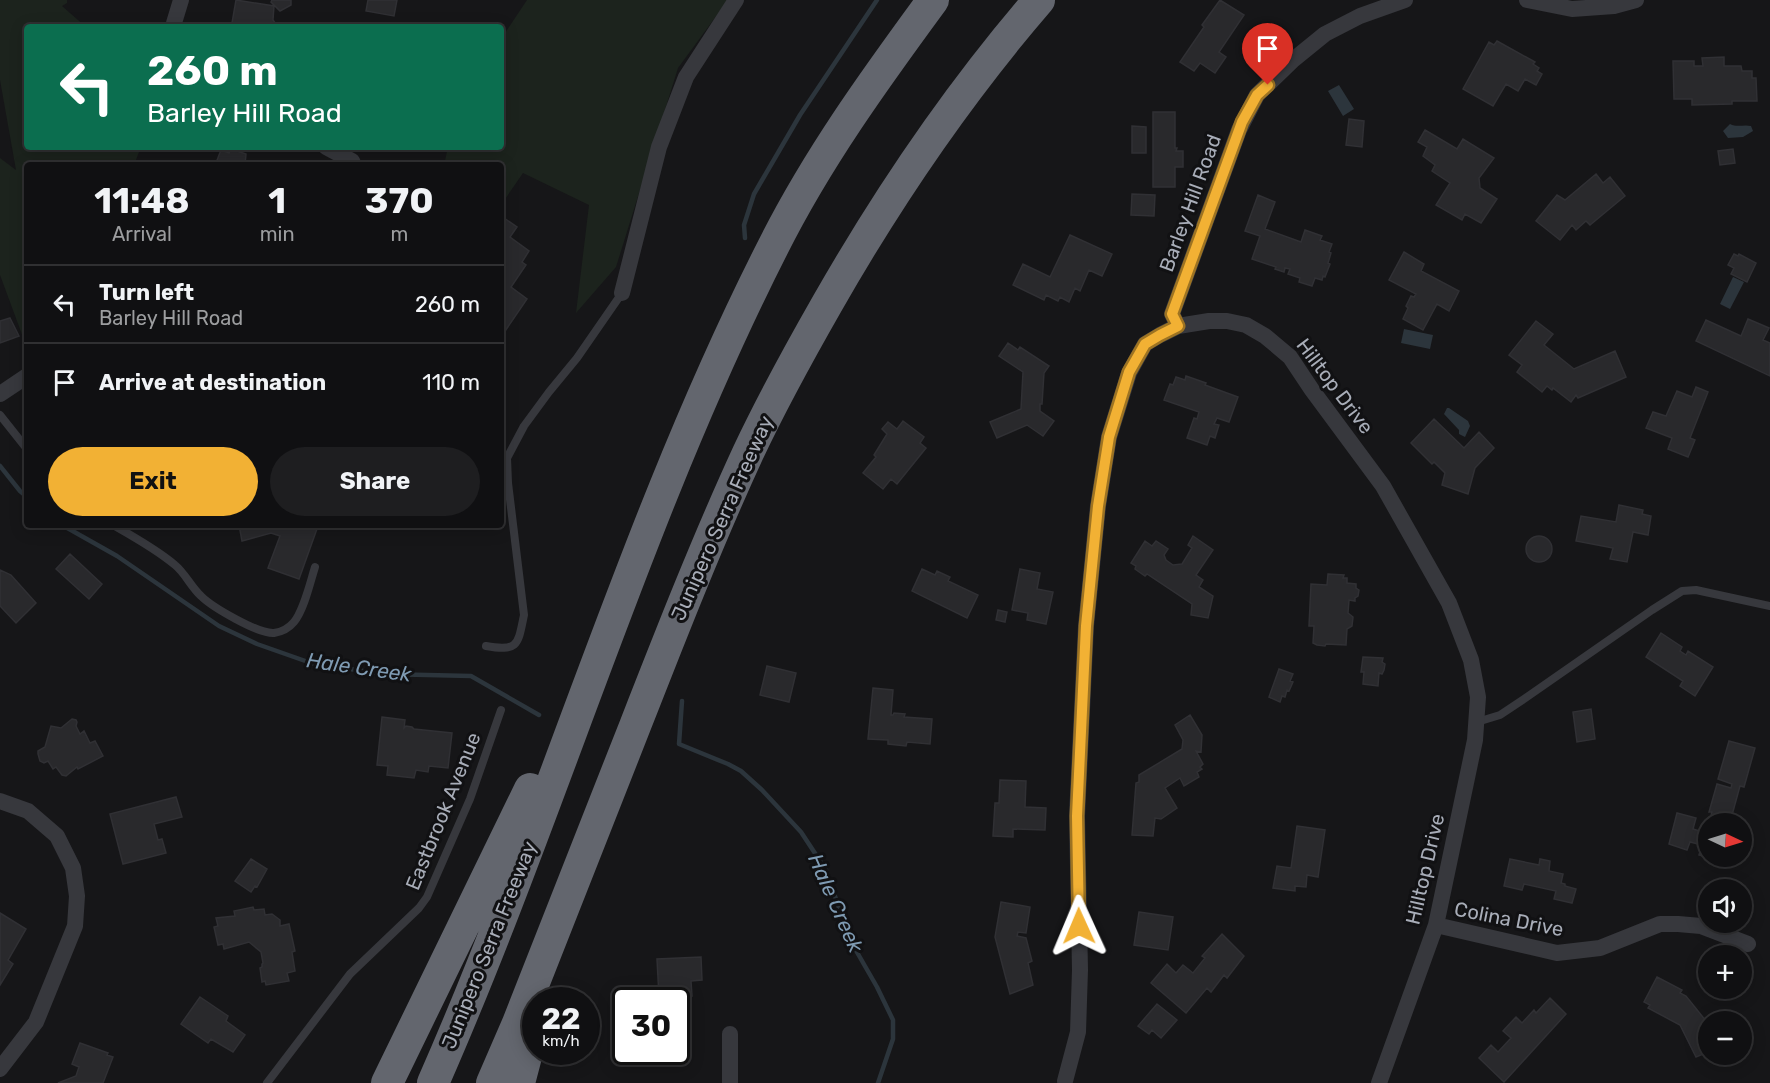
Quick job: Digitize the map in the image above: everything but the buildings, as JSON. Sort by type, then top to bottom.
[{"type":"highway","name":"Junipero Serra Freeway","points":[[433,1083],[515,884],[611,625],[725,347],[774,245],[824,156],[884,66],[933,0]]},
{"type":"highway","name":"Junipero Serra Freeway","points":[[492,1083],[518,1023],[707,545],[749,451],[796,358],[901,181],[960,99],[1039,0]]},
{"type":"highway","points":[[387,1083],[524,803],[557,724],[611,625]]},
{"type":"highway","points":[[542,987],[556,926]]},
{"type":"highway","points":[[519,1083],[524,1065]]},
{"type":"street","points":[[174,24],[181,0]]},
{"type":"street","points":[[622,293],[659,147],[686,77],[736,0]]},
{"type":"street","name":"Barley Hill Road","points":[[1178,326],[1172,314],[1239,130],[1257,95],[1293,60],[1325,34],[1360,16],[1405,0]]},
{"type":"street","points":[[1527,0],[1572,9],[1614,6],[1636,0]]},
{"type":"street","points":[[332,150],[352,162]]},
{"type":"street","name":"Hilltop Drive","points":[[1065,1080],[1078,1032],[1080,970],[1077,816],[1086,626],[1098,506],[1109,437],[1129,372],[1145,344],[1178,326],[1209,321],[1227,321],[1246,325],[1265,336],[1290,357],[1383,486],[1449,603],[1471,660],[1478,697],[1475,740],[1436,925],[1379,1083]]},
{"type":"street","points":[[0,394],[24,378]]},
{"type":"street","points":[[0,801],[27,812],[57,836],[73,868],[77,896],[75,926],[36,1022],[0,1070]]},
{"type":"street","name":"Colina Drive","points":[[1436,925],[1557,953],[1600,948],[1660,924],[1701,926],[1748,944]]},
{"type":"street","points":[[730,1034],[730,1083]]},
{"type":"lane","points":[[486,646],[511,647],[517,643],[524,615],[507,483],[507,458],[524,426],[577,358],[622,293]]},
{"type":"lane","points":[[0,415],[24,445]]},
{"type":"lane","points":[[118,528],[176,566],[203,598],[224,613],[260,630],[272,633],[283,630],[294,622],[315,567]]},
{"type":"lane","points":[[1476,722],[1500,715],[1682,591],[1696,590],[1770,606]]},
{"type":"lane","name":"Eastbrook Avenue","points":[[267,1083],[350,974],[419,908],[427,897],[470,799],[501,710]]},
{"type":"shaded area","points":[[0,0],[67,0],[67,3],[62,6],[83,24],[24,24],[24,150],[140,150],[135,162],[24,162],[24,340],[0,275],[0,158],[16,170],[0,80]]},
{"type":"shaded area","points":[[527,0],[728,0],[678,68],[616,267],[576,313],[589,205],[523,173],[504,201],[504,162],[445,162],[447,150],[504,150],[504,34]]},
{"type":"shaded area","points":[[1339,85],[1354,109],[1343,116],[1328,91]]},
{"type":"shaded area","points":[[1730,124],[1751,126],[1753,131],[1743,137],[1728,138],[1723,131]]},
{"type":"shaded area","points":[[1733,277],[1744,282],[1730,309],[1720,304]]},
{"type":"shaded area","points":[[1404,329],[1433,335],[1430,349],[1401,343]]},
{"type":"shaded area","points":[[1447,408],[1468,421],[1470,426],[1465,437],[1459,434],[1459,430],[1444,414]]},
{"type":"waterway","points":[[745,238],[744,225],[754,194],[800,115],[877,0]]},
{"type":"waterway","name":"Hale Creek","points":[[0,466],[24,494]]},
{"type":"waterway","name":"Hale Creek","points":[[67,528],[117,556],[219,626],[257,644],[311,663],[383,674],[471,676],[539,715]]},
{"type":"waterway","name":"Hale Creek","points":[[682,701],[679,744],[741,771],[801,832],[826,870],[850,940],[893,1020],[893,1039],[878,1083]]},
{"type":"route","points":[[1079,926],[1077,816],[1086,626],[1098,506],[1109,437],[1129,372],[1145,344],[1178,326],[1172,314],[1239,130],[1257,95],[1268,85]]}]
